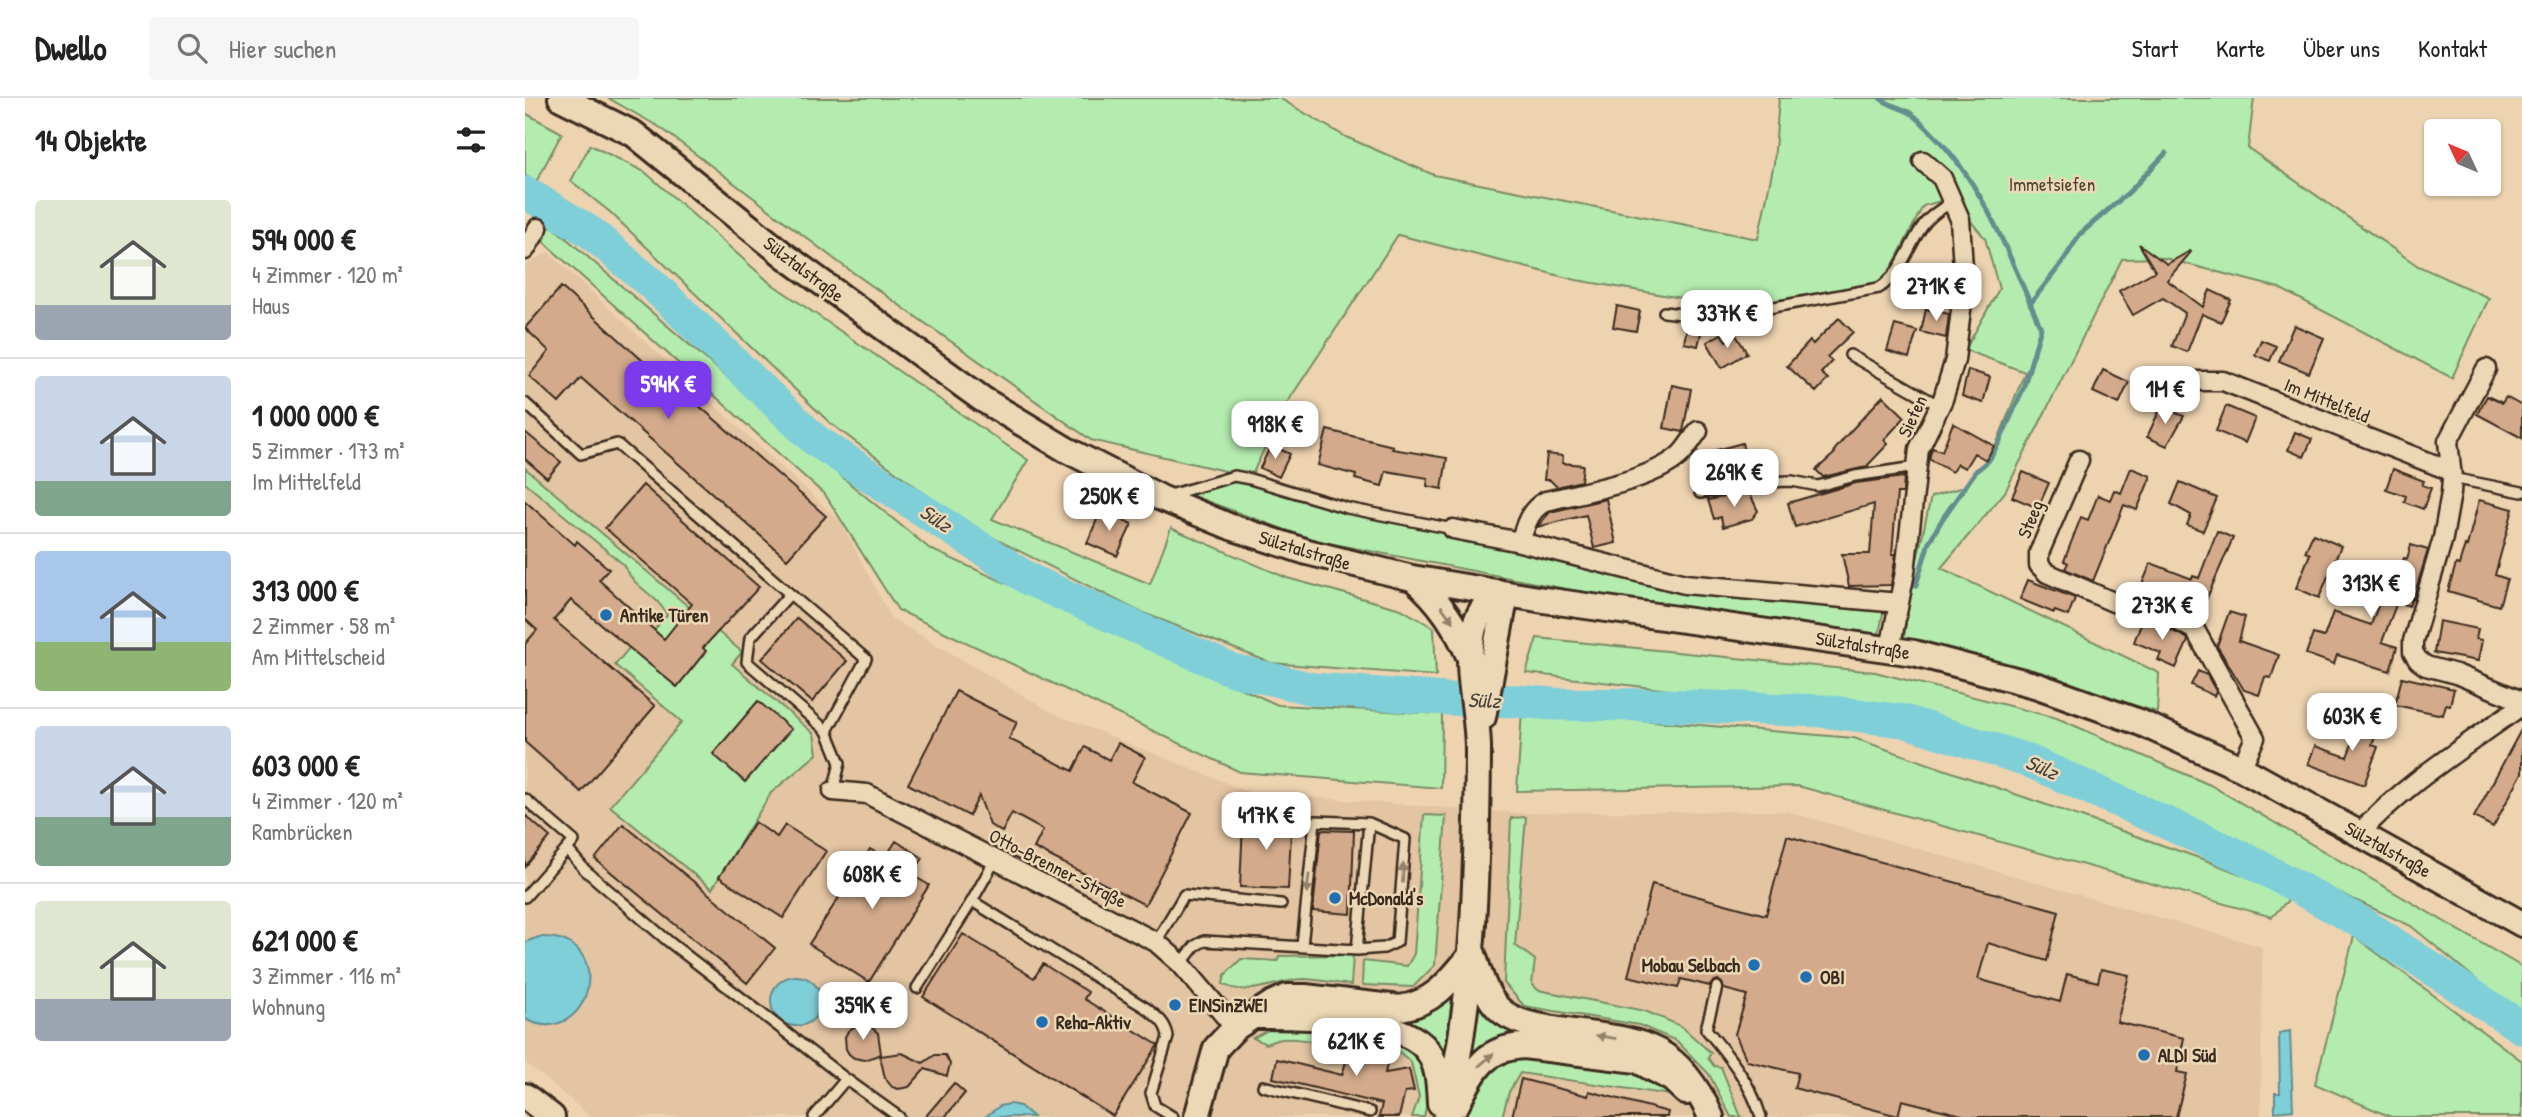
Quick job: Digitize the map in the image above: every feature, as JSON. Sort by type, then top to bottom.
[{"type":"main road","name":"Sülztalstraße","points":[[561,98],[634,134],[784,255],[982,399],[1067,450],[1161,498],[1231,527],[1307,552],[1412,578],[1890,649],[1979,669],[2083,700],[2241,768],[2522,924]]},
{"type":"main road","points":[[1412,578],[1442,607],[1454,624],[1471,659]]},
{"type":"main road","points":[[1446,1117],[1460,1043],[1472,953],[1478,860],[1479,738],[1471,659],[1472,638],[1481,610],[1502,593]]},
{"type":"main road","points":[[1479,738],[1496,659],[1502,593]]},
{"type":"main road","points":[[1197,1117],[1216,1048],[1244,1022],[1273,1003],[1287,997],[1330,999],[1400,1008],[1415,1006],[1431,998],[1446,985],[1472,953]]},
{"type":"main road","points":[[1472,953],[1482,980],[1499,1008],[1516,1020],[1536,1026],[1643,1044],[1665,1053],[1696,1084],[1711,1117]]},
{"type":"main road","points":[[1244,1022],[1324,1017],[1396,1029],[1416,1039],[1430,1054],[1438,1074],[1446,1117]]},
{"type":"main road","points":[[1446,1117],[1475,1070],[1490,1054],[1507,1046],[1637,1060],[1672,1079],[1687,1092],[1701,1117]]},
{"type":"main road","points":[[525,1096],[552,1117]]},
{"type":"street","name":"Siefen","points":[[1890,649],[1905,572],[1919,449],[1940,406],[1955,360],[1964,285],[1960,219],[1942,178],[1923,161]]},
{"type":"street","points":[[525,250],[538,228]]},
{"type":"street","points":[[2360,833],[2435,768],[2521,706],[2477,681],[2426,666],[2413,653],[2413,640],[2443,538],[2451,475],[2448,441],[2486,369]]},
{"type":"street","name":"Im Mittelfeld","points":[[2185,381],[2223,381],[2451,475]]},
{"type":"street","points":[[1520,542],[1531,512],[1538,505],[1658,470],[1681,454],[1698,431]]},
{"type":"street","name":"Steeg","points":[[2079,460],[2039,553],[2039,565],[2047,573],[2113,602],[2167,615],[2195,630],[2255,738],[2241,768]]},
{"type":"street","points":[[1453,529],[1520,542],[1685,584],[1899,603]]},
{"type":"street","name":"Otto-Brenner-Straße","points":[[833,791],[867,794],[1156,942],[1244,1022]]},
{"type":"lane","points":[[1664,312],[1724,319],[1774,306],[1839,297],[1879,288],[1900,268],[1922,227],[1935,212],[1952,202]]},
{"type":"lane","points":[[1850,355],[1940,406]]},
{"type":"lane","points":[[525,403],[582,454],[617,444],[866,659],[828,731]]},
{"type":"lane","points":[[1700,493],[1763,482],[1792,481],[1818,486],[1855,476],[1916,467]]},
{"type":"lane","points":[[2451,475],[2522,492]]},
{"type":"lane","points":[[1161,498],[1234,477],[1250,479],[1347,508],[1453,529]]},
{"type":"lane","points":[[790,594],[750,638],[747,662],[828,731],[840,763],[833,791]]},
{"type":"lane","points":[[525,799],[571,845],[585,870],[668,941],[899,1117]]},
{"type":"lane","points":[[1181,964],[1195,946],[1204,941],[1357,950],[1384,948],[1397,942],[1405,839],[1369,822],[1315,821],[1302,946]]},
{"type":"lane","points":[[1357,950],[1369,822]]},
{"type":"lane","points":[[525,897],[571,845]]},
{"type":"lane","points":[[917,988],[995,860]]},
{"type":"lane","points":[[1156,942],[1184,895],[1281,904]]},
{"type":"lane","points":[[972,901],[1146,1008],[1161,1020],[1168,1037],[1151,1093],[1155,1105],[1173,1117]]},
{"type":"lane","points":[[1717,987],[1706,1029],[1730,1057],[1756,1101],[1761,1117]]},
{"type":"lane","points":[[814,1117],[846,1079]]},
{"type":"lane","points":[[1263,1086],[1370,1112]]},
{"type":"shaded area","points":[[548,252],[840,521],[891,618],[1053,713],[1251,793],[1515,813],[1786,811],[2262,947],[2261,1117],[591,1117],[525,1062],[525,265]]},
{"type":"green space","points":[[608,98],[1279,98],[1346,137],[1434,175],[1758,239],[1774,163],[1779,98],[2254,98],[2248,148],[2418,266],[2489,298],[2452,378],[2279,288],[2164,258],[2122,259],[2005,492],[1941,568],[2159,673],[2157,712],[1904,638],[1910,591],[1931,497],[1963,487],[1988,459],[2025,372],[1965,350],[1999,289],[1985,238],[1951,198],[1923,206],[1886,279],[1827,299],[1726,313],[1728,306],[1576,280],[1398,235],[1283,409],[1251,477],[1091,440],[841,264],[661,128]]},
{"type":"green space","points":[[525,113],[562,133],[536,182],[525,175]]},
{"type":"green space","points":[[590,145],[645,172],[769,282],[1028,460],[992,519],[1150,584],[1171,528],[1287,578],[1401,609],[1434,628],[1436,676],[1271,663],[1136,610],[966,524],[830,423],[610,212],[571,181]]},
{"type":"green space","points":[[552,226],[854,487],[930,549],[1278,705],[1442,714],[1441,788],[1240,772],[898,610],[826,496],[538,237]]},
{"type":"green space","points":[[525,468],[742,652],[732,664],[814,734],[817,754],[771,793],[712,889],[610,806],[682,722],[615,665],[629,648],[637,650],[667,615],[657,601],[633,579],[623,564],[525,483]]},
{"type":"green space","points":[[1233,479],[1677,589],[1885,603],[1879,634],[1597,595],[1313,540],[1190,495]]},
{"type":"green space","points":[[1537,638],[1875,672],[2057,718],[2210,785],[2522,967],[2522,1017],[2411,926],[2226,840],[2008,751],[1805,706],[1526,673]]},
{"type":"green space","points":[[1522,710],[1854,738],[2205,860],[2293,895],[2272,917],[1798,786],[1517,791]]},
{"type":"green space","points":[[1424,815],[1446,816],[1435,965],[1413,987],[1362,985],[1363,961],[1407,966],[1414,954]]},
{"type":"green space","points":[[1526,817],[1515,945],[1535,960],[1532,984],[1538,990],[1645,1011],[1681,1026],[1711,1053],[1708,1058],[1714,1066],[1721,1067],[1741,1117],[1731,1117],[1709,1074],[1677,1041],[1639,1025],[1524,1006],[1504,983],[1511,818]]},
{"type":"green space","points":[[2354,936],[2522,1061],[2522,1117],[2391,1117],[2315,1084]]},
{"type":"green space","points":[[1353,955],[1351,985],[1302,979],[1251,989],[1232,988],[1223,984],[1225,975],[1241,959],[1278,961],[1279,956]]},
{"type":"green space","points":[[1454,984],[1443,1072],[1431,1044],[1385,1013]]},
{"type":"green space","points":[[1476,985],[1524,1033],[1525,1040],[1462,1079]]},
{"type":"green space","points":[[1301,1025],[1389,1034],[1418,1053],[1432,1078],[1424,1117],[1412,1117],[1419,1097],[1411,1062],[1392,1046],[1352,1037],[1347,1051],[1295,1039],[1275,1040],[1266,1044],[1253,1038],[1272,1028]]},
{"type":"green space","points":[[1510,1054],[1631,1066],[1678,1096],[1520,1073],[1509,1092],[1502,1117],[1466,1117],[1478,1074]]},
{"type":"water","points":[[539,937],[565,941],[581,953],[588,970],[587,989],[580,1007],[566,1020],[548,1025],[525,1019],[525,942]]},
{"type":"water","points":[[796,976],[813,984],[821,1001],[813,1018],[796,1026],[779,1018],[771,1001],[779,984]]},
{"type":"water","points":[[2290,1031],[2293,1110],[2275,1112],[2275,1093],[2280,1093],[2279,1033]]},
{"type":"water","points":[[1000,1106],[1020,1106],[1033,1117],[985,1117]]},
{"type":"building","points":[[2139,244],[2167,264],[2190,251],[2167,280],[2203,307],[2210,290],[2231,300],[2221,322],[2202,314],[2187,352],[2172,346],[2185,313],[2163,298],[2133,315],[2119,291],[2155,271]]},
{"type":"building","points":[[561,287],[672,387],[674,384],[826,516],[787,559],[581,378],[559,403],[529,376],[549,351],[525,328]]},
{"type":"building","points":[[1617,306],[1640,311],[1636,331],[1613,327]]},
{"type":"building","points":[[1926,309],[1949,314],[1946,338],[1921,332]]},
{"type":"building","points":[[1839,318],[1853,332],[1827,357],[1832,361],[1821,373],[1828,379],[1816,392],[1787,366],[1810,341],[1813,344]]},
{"type":"building","points":[[1895,325],[1917,331],[1909,358],[1887,351]]},
{"type":"building","points":[[2294,325],[2324,338],[2309,373],[2279,361]]},
{"type":"building","points":[[1687,327],[1702,329],[1698,346],[1684,343]]},
{"type":"building","points":[[1721,334],[1726,341],[1736,335],[1747,353],[1722,368],[1707,342]]},
{"type":"building","points":[[2261,340],[2276,346],[2270,361],[2255,355]]},
{"type":"building","points":[[1968,370],[1990,377],[1983,403],[1962,396]]},
{"type":"building","points":[[2103,370],[2129,382],[2119,404],[2093,392]]},
{"type":"building","points":[[1672,385],[1691,389],[1683,432],[1664,428]]},
{"type":"building","points":[[1883,396],[1905,417],[1884,440],[1888,444],[1866,467],[1823,477],[1816,470],[1835,453],[1846,436]]},
{"type":"building","points":[[2487,396],[2502,403],[2506,397],[2522,406],[2522,438],[2477,414]]},
{"type":"building","points":[[2226,406],[2255,418],[2245,443],[2216,431]]},
{"type":"building","points":[[2161,407],[2184,416],[2167,446],[2147,437]]},
{"type":"building","points":[[1953,423],[1994,446],[1986,460],[1974,453],[1965,468],[1957,464],[1952,472],[1929,459],[1932,448],[1942,451]]},
{"type":"building","points":[[1327,430],[1393,446],[1392,449],[1447,458],[1442,489],[1427,486],[1428,478],[1386,471],[1382,486],[1355,479],[1356,475],[1318,465]]},
{"type":"building","points":[[525,432],[561,462],[547,478],[525,459]]},
{"type":"building","points":[[2295,432],[2312,439],[2304,457],[2288,450]]},
{"type":"building","points":[[1742,443],[1747,465],[1741,466],[1745,478],[1721,482],[1713,451]]},
{"type":"building","points":[[1271,445],[1290,454],[1279,477],[1260,468]]},
{"type":"building","points":[[1547,454],[1563,456],[1562,463],[1583,465],[1581,481],[1557,487],[1550,480],[1544,480]]},
{"type":"building","points":[[2131,468],[2151,476],[2137,510],[2124,505],[2093,581],[2065,569],[2068,563],[2064,561],[2081,517],[2088,520],[2098,495],[2110,500],[2114,490],[2121,493]]},
{"type":"building","points":[[2393,469],[2424,481],[2422,485],[2431,488],[2423,509],[2404,502],[2406,496],[2386,489]]},
{"type":"building","points":[[2023,472],[2049,483],[2038,508],[2012,497]]},
{"type":"building","points":[[1904,477],[1903,493],[1897,493],[1892,554],[1896,554],[1891,585],[1849,586],[1842,554],[1870,554],[1874,504],[1795,527],[1788,503],[1856,483]]},
{"type":"building","points":[[2180,482],[2217,498],[2203,531],[2187,525],[2191,515],[2171,504]]},
{"type":"building","points":[[643,485],[759,587],[703,648],[706,651],[677,687],[571,600],[554,620],[655,706],[581,792],[525,742],[525,644],[537,630],[525,619],[525,501],[575,545],[577,541],[609,569],[599,580],[664,639],[692,604],[605,528]]},
{"type":"building","points":[[1749,492],[1758,511],[1752,519],[1723,527],[1721,517],[1714,519],[1708,500]]},
{"type":"building","points":[[1606,499],[1616,543],[1594,548],[1586,515],[1537,527],[1550,512]]},
{"type":"building","points":[[2479,500],[2513,509],[2495,575],[2507,579],[2499,606],[2448,591],[2456,564],[2459,565],[2465,545],[2467,546]]},
{"type":"building","points":[[1101,510],[1132,524],[1117,556],[1087,543]]},
{"type":"building","points":[[2217,531],[2233,538],[2203,607],[2184,600],[2180,609],[2137,596],[2151,563],[2192,579],[2193,576],[2199,578]]},
{"type":"building","points":[[2313,534],[2341,546],[2319,598],[2296,588],[2310,554],[2305,552]]},
{"type":"building","points":[[2411,545],[2428,550],[2413,599],[2409,606],[2397,602],[2382,642],[2397,647],[2390,671],[2337,655],[2334,664],[2306,654],[2313,634],[2324,637],[2333,612],[2371,625],[2382,594],[2366,588],[2371,573],[2396,581]]},
{"type":"building","points":[[2028,580],[2075,598],[2068,616],[2020,599]]},
{"type":"building","points":[[2229,612],[2245,617],[2239,641],[2279,655],[2271,678],[2265,677],[2259,695],[2244,690],[2217,646]]},
{"type":"building","points":[[797,618],[847,661],[812,702],[762,659]]},
{"type":"building","points":[[2142,621],[2163,626],[2187,638],[2176,668],[2158,660],[2161,653],[2134,642]]},
{"type":"building","points":[[2439,621],[2478,629],[2476,639],[2482,640],[2478,661],[2434,653]]},
{"type":"building","points":[[2198,671],[2207,675],[2216,691],[2214,696],[2191,685]]},
{"type":"building","points":[[2402,677],[2454,689],[2450,705],[2446,704],[2443,715],[2395,705]]},
{"type":"building","points":[[956,691],[1017,722],[1009,739],[1073,771],[1085,747],[1109,760],[1118,743],[1145,757],[1132,782],[1192,813],[1145,905],[1034,848],[1043,830],[1012,813],[1002,832],[990,825],[979,796],[969,816],[908,784]]},
{"type":"building","points":[[758,701],[791,729],[745,782],[713,754]]},
{"type":"building","points":[[2365,710],[2383,717],[2372,745],[2378,747],[2364,785],[2308,764],[2315,746],[2347,757]]},
{"type":"building","points":[[2522,728],[2522,773],[2493,827],[2474,817]]},
{"type":"building","points":[[1250,814],[1292,816],[1288,889],[1240,887],[1243,823],[1250,823]]},
{"type":"building","points":[[525,815],[550,837],[525,867]]},
{"type":"building","points":[[755,822],[777,837],[785,825],[826,851],[783,918],[719,877]]},
{"type":"building","points":[[623,824],[775,948],[747,983],[595,859]]},
{"type":"building","points":[[1321,830],[1354,831],[1351,914],[1313,911]]},
{"type":"building","name":"OBI","points":[[1787,836],[2059,911],[2047,961],[1988,943],[1978,979],[2060,1002],[2067,974],[2098,982],[2101,969],[2129,975],[2117,1022],[2184,1038],[2177,1072],[2187,1074],[2176,1117],[1970,1117],[1902,1100],[1898,1116],[1794,1088],[1798,1073],[1747,1061],[1735,1034],[1747,995],[1724,989],[1718,980],[1710,986],[1681,979],[1678,988],[1628,976],[1652,884],[1766,915]]},
{"type":"building","points":[[896,841],[923,858],[912,875],[929,885],[869,982],[809,944],[870,849],[885,858]]},
{"type":"building","name":"Reha-Aktiv","points":[[963,934],[1034,978],[1043,964],[1088,992],[1084,999],[1158,1045],[1113,1116],[923,997]]},
{"type":"building","points":[[858,1024],[869,1025],[878,1033],[881,1054],[865,1060],[849,1054],[845,1037],[848,1031]]},
{"type":"building","points":[[1353,1039],[1391,1047],[1385,1073],[1409,1069],[1414,1091],[1405,1092],[1399,1117],[1379,1117],[1382,1104],[1273,1078],[1277,1059],[1342,1075]]},
{"type":"building","points":[[902,1053],[923,1063],[935,1055],[945,1055],[950,1064],[947,1076],[925,1069],[909,1087],[892,1087],[885,1078],[880,1056]]},
{"type":"building","points":[[1521,1079],[1588,1096],[1589,1091],[1668,1112],[1667,1117],[1512,1117]]},
{"type":"building","points":[[954,1083],[965,1093],[945,1117],[925,1117]]},
{"type":"waterway","name":"Immetsiefen","points":[[1880,98],[1917,118],[1951,154],[1967,176],[1995,225],[2041,328],[2023,389],[2000,441],[1989,460],[1976,471],[1943,518],[1929,542],[1916,585]]},
{"type":"waterway","points":[[2030,304],[2062,263],[2080,234],[2129,192],[2166,153]]},
{"type":"waterway","name":"Sülz","points":[[525,192],[590,232],[653,285],[815,440],[1030,580],[1232,670],[1313,689],[1553,704],[1823,711],[1904,721],[2027,760],[2244,858],[2364,924],[2522,1028]]},
{"type":"place","name":"Antike Türen","points":[[606,615]]},
{"type":"place","name":"McDonald's","points":[[1335,898]]},
{"type":"place","name":"Mobau Selbach","points":[[1754,965]]},
{"type":"place","name":"OBI","points":[[1806,977]]},
{"type":"place","name":"EINSinZWEI","points":[[1175,1005]]},
{"type":"place","name":"Reha-Aktiv","points":[[1042,1022]]},
{"type":"place","name":"ALDI Süd","points":[[2144,1055]]}]
